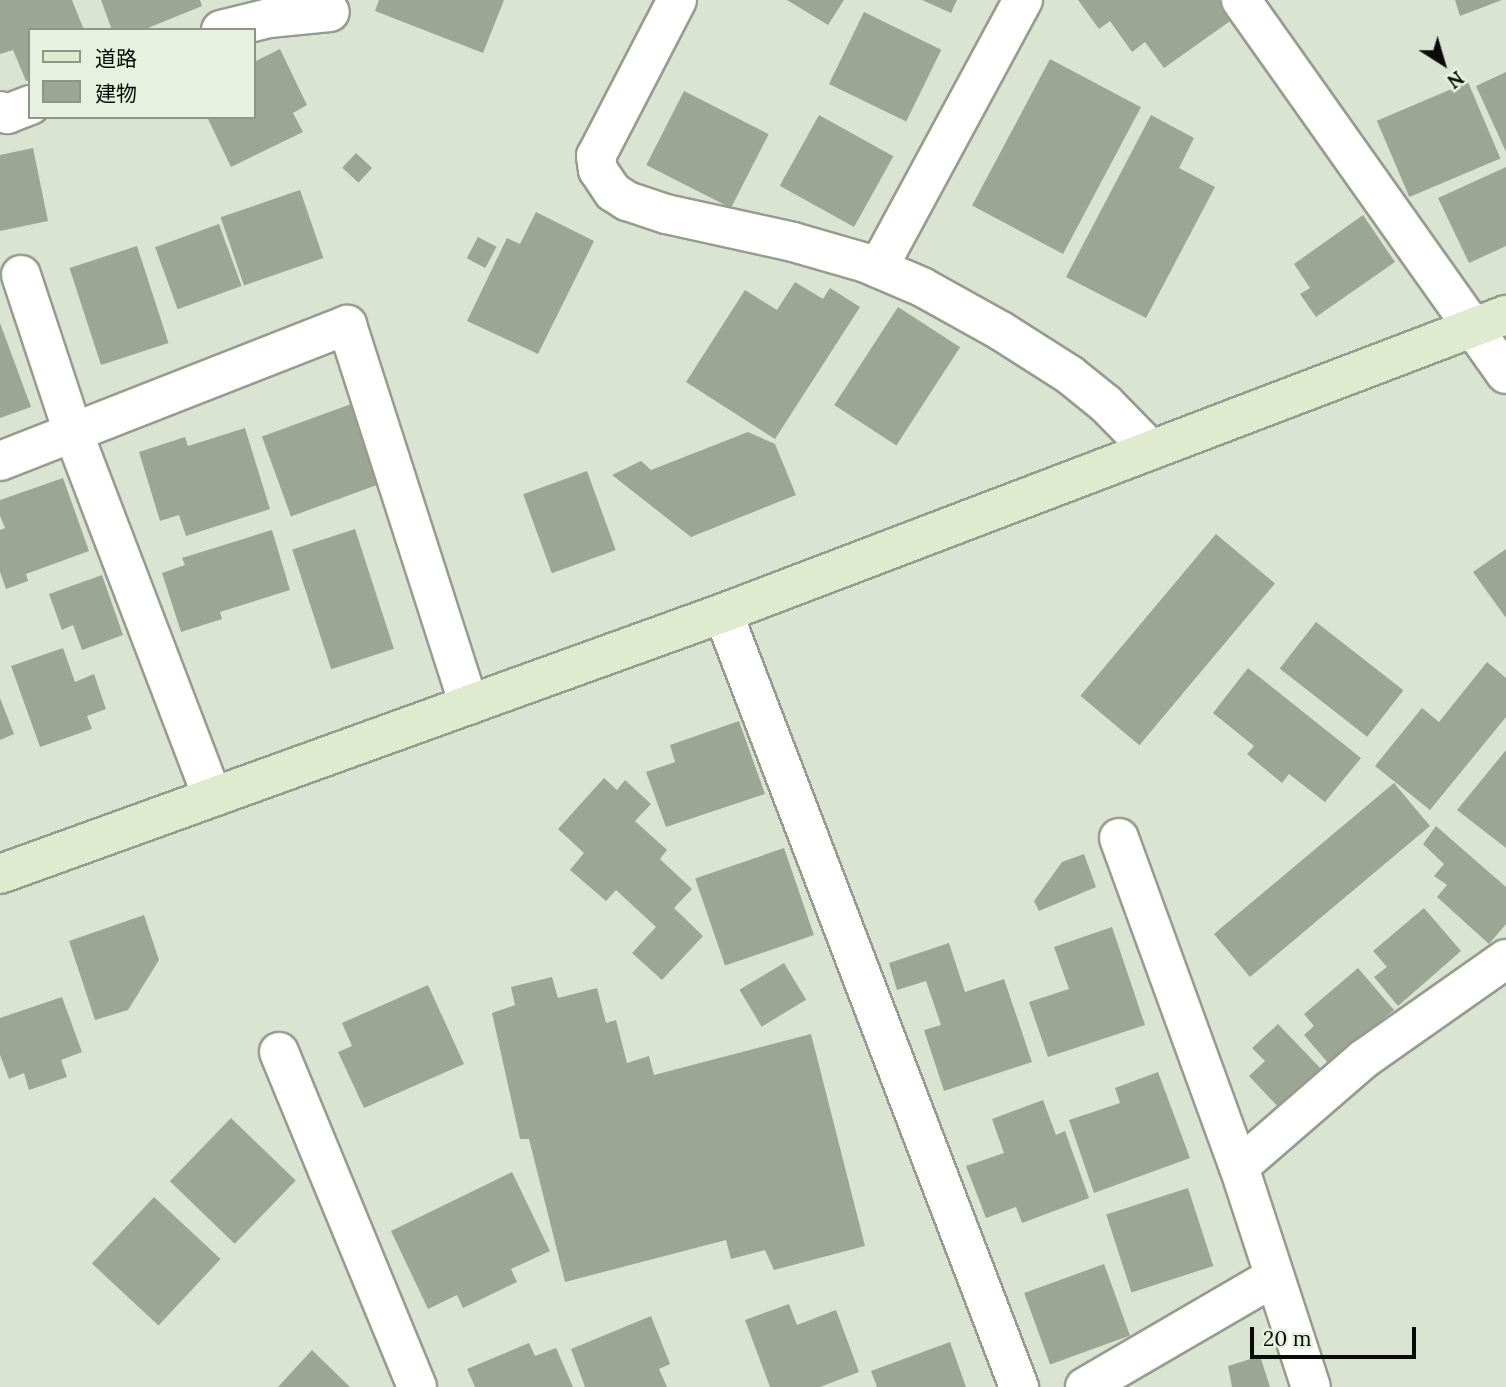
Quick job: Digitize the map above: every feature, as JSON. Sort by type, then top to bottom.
[{"type":"street","points":[[677,0],[597,156],[598,170],[613,192],[627,201],[666,214],[793,242],[877,268],[922,288],[1001,331],[1070,375],[1106,404],[1151,450]]},
{"type":"street","points":[[877,268],[1023,0]]},
{"type":"street","points":[[1241,0],[1490,320],[1506,373]]},
{"type":"street","points":[[228,28],[268,18],[330,12]]},
{"type":"street","points":[[0,111],[6,114],[28,106]]},
{"type":"street","points":[[21,275],[73,432],[212,796]]},
{"type":"street","points":[[0,874],[723,613],[1490,320]]},
{"type":"street","points":[[0,461],[347,325],[469,705]]},
{"type":"street","points":[[723,613],[1019,1387]]},
{"type":"street","points":[[1119,838],[1239,1167],[1311,1387]]},
{"type":"street","points":[[1239,1167],[1365,1058],[1506,959]]},
{"type":"street","points":[[278,1052],[417,1387]]},
{"type":"street","points":[[1085,1387],[1274,1277]]},
{"type":"building","points":[[0,0],[72,0],[83,28],[28,28],[28,80],[13,50],[0,54]]},
{"type":"building","points":[[101,0],[200,0],[202,6],[148,28],[111,28]]},
{"type":"building","points":[[379,0],[504,0],[483,53],[375,11]]},
{"type":"building","points":[[787,0],[844,0],[828,25]]},
{"type":"building","points":[[922,0],[957,0],[951,13]]},
{"type":"building","points":[[1078,0],[1219,0],[1233,19],[1164,68],[1145,42],[1132,52],[1110,21],[1099,29]]},
{"type":"building","points":[[1455,0],[1502,0],[1460,16]]},
{"type":"building","points":[[864,12],[941,50],[906,122],[829,84]]},
{"type":"building","points":[[280,49],[307,105],[293,113],[303,132],[231,167],[208,119],[256,119],[256,61]]},
{"type":"building","points":[[1050,59],[1141,107],[1063,254],[972,206]]},
{"type":"building","points":[[1506,72],[1506,152],[1476,86]]},
{"type":"building","points":[[1468,82],[1500,158],[1409,197],[1377,121]]},
{"type":"building","points":[[684,91],[769,134],[731,208],[646,165]]},
{"type":"building","points":[[819,115],[893,156],[854,227],[780,186]]},
{"type":"building","points":[[1151,115],[1194,138],[1179,168],[1215,187],[1146,318],[1066,277]]},
{"type":"building","points":[[33,148],[48,221],[0,231],[0,155]]},
{"type":"building","points":[[356,153],[372,168],[358,183],[342,168]]},
{"type":"building","points":[[1506,167],[1506,246],[1469,263],[1438,198]]},
{"type":"building","points":[[300,190],[323,258],[244,285],[221,217]]},
{"type":"building","points":[[536,212],[594,241],[538,354],[467,321],[507,238],[520,244]]},
{"type":"building","points":[[1363,215],[1395,262],[1316,317],[1300,294],[1310,288],[1294,264]]},
{"type":"building","points":[[219,224],[242,286],[178,309],[155,247]]},
{"type":"building","points":[[478,237],[497,247],[485,268],[467,258]]},
{"type":"building","points":[[137,246],[169,343],[101,365],[69,268]]},
{"type":"building","points":[[795,282],[823,299],[830,288],[860,307],[775,439],[686,382],[745,290],[777,310]]},
{"type":"building","points":[[898,307],[960,347],[896,445],[834,405]]},
{"type":"building","points":[[0,323],[31,407],[0,418]]},
{"type":"building","points":[[354,403],[383,483],[291,516],[262,437]]},
{"type":"building","points":[[245,428],[270,509],[186,536],[179,515],[160,521],[139,452],[185,437],[188,446]]},
{"type":"building","points":[[748,432],[775,444],[796,495],[691,537],[612,475],[641,461],[651,470]]},
{"type":"building","points":[[587,471],[616,550],[552,573],[523,494]]},
{"type":"building","points":[[63,478],[89,551],[26,574],[28,581],[6,589],[0,572],[0,530],[5,528],[0,516],[0,500]]},
{"type":"building","points":[[355,529],[394,649],[331,669],[292,549]]},
{"type":"building","points":[[272,530],[290,590],[220,612],[222,619],[181,632],[162,573],[185,565],[182,558]]},
{"type":"building","points":[[1216,534],[1275,583],[1139,745],[1080,696]]},
{"type":"building","points":[[1506,549],[1506,618],[1473,572]]},
{"type":"building","points":[[102,575],[123,635],[82,650],[73,625],[62,630],[49,594]]},
{"type":"building","points":[[1316,622],[1403,690],[1367,737],[1280,668]]},
{"type":"building","points":[[63,648],[75,682],[94,674],[106,709],[87,716],[92,729],[40,747],[11,666]]},
{"type":"building","points":[[1487,662],[1506,678],[1506,717],[1430,810],[1375,766],[1422,708],[1439,722]]},
{"type":"building","points":[[1248,668],[1361,758],[1325,802],[1289,774],[1282,783],[1247,754],[1254,746],[1213,713]]},
{"type":"building","points":[[0,698],[14,734],[0,740]]},
{"type":"building","points":[[739,721],[765,794],[666,827],[646,772],[675,762],[670,745]]},
{"type":"building","points":[[1506,750],[1506,848],[1457,810]]},
{"type":"building","points":[[604,778],[617,790],[625,780],[651,804],[635,821],[667,850],[660,859],[692,889],[674,908],[703,936],[662,980],[632,953],[656,927],[616,890],[606,901],[570,870],[584,853],[558,829]]},
{"type":"building","points":[[1394,783],[1430,826],[1250,977],[1214,934]]},
{"type":"building","points":[[1436,826],[1506,887],[1506,924],[1489,944],[1437,897],[1447,885],[1434,876],[1444,864],[1423,844]]},
{"type":"building","points":[[784,848],[814,935],[725,966],[695,879]]},
{"type":"building","points":[[1084,854],[1096,887],[1039,911],[1034,901],[1062,862]]},
{"type":"building","points":[[1424,908],[1461,951],[1398,1006],[1374,977],[1387,967],[1373,951]]},
{"type":"building","points":[[144,915],[159,960],[128,1010],[95,1020],[69,941]]},
{"type":"building","points":[[1112,927],[1145,1025],[1048,1057],[1029,1002],[1069,989],[1054,947]]},
{"type":"building","points":[[949,943],[965,992],[1004,979],[1032,1062],[944,1091],[924,1030],[941,1025],[926,981],[897,990],[889,963]]},
{"type":"building","points":[[784,963],[806,1000],[762,1027],[739,990]]},
{"type":"building","points":[[1358,968],[1394,1010],[1329,1064],[1304,1035],[1314,1026],[1304,1014]]},
{"type":"building","points":[[552,977],[558,998],[597,988],[606,1023],[616,1020],[627,1063],[649,1056],[654,1075],[811,1034],[865,1246],[774,1270],[765,1250],[731,1259],[726,1240],[565,1282],[529,1139],[520,1139],[492,1013],[515,1005],[511,987]]},
{"type":"building","points":[[428,985],[464,1064],[364,1108],[338,1052],[352,1046],[342,1023]]},
{"type":"building","points":[[62,997],[82,1052],[61,1060],[67,1077],[29,1090],[24,1073],[9,1079],[0,1055],[0,1018]]},
{"type":"building","points":[[1278,1024],[1324,1072],[1282,1111],[1249,1076],[1265,1061],[1252,1048]]},
{"type":"building","points":[[1158,1072],[1190,1158],[1094,1193],[1069,1120],[1120,1103],[1115,1088]]},
{"type":"building","points":[[1043,1100],[1056,1135],[1065,1131],[1089,1198],[1022,1223],[1016,1207],[986,1218],[966,1166],[1004,1153],[992,1119]]},
{"type":"building","points":[[231,1118],[296,1181],[235,1244],[170,1181]]},
{"type":"building","points":[[512,1172],[550,1251],[511,1269],[517,1282],[463,1308],[457,1295],[428,1309],[391,1231]]},
{"type":"building","points":[[1188,1188],[1213,1266],[1132,1293],[1106,1215]]},
{"type":"building","points":[[154,1197],[221,1259],[158,1326],[92,1264]]},
{"type":"building","points":[[1104,1264],[1130,1335],[1050,1364],[1024,1293]]},
{"type":"building","points":[[789,1304],[797,1325],[836,1310],[859,1372],[820,1387],[770,1387],[745,1320]]},
{"type":"building","points":[[651,1316],[670,1364],[659,1369],[667,1387],[585,1387],[571,1349]]},
{"type":"building","points":[[950,1342],[966,1387],[877,1387],[871,1371]]},
{"type":"building","points":[[529,1343],[535,1356],[556,1348],[573,1387],[475,1387],[467,1369]]},
{"type":"building","points":[[312,1350],[350,1387],[278,1387]]},
{"type":"building","points":[[1260,1356],[1270,1387],[1232,1387],[1228,1366]]}]
